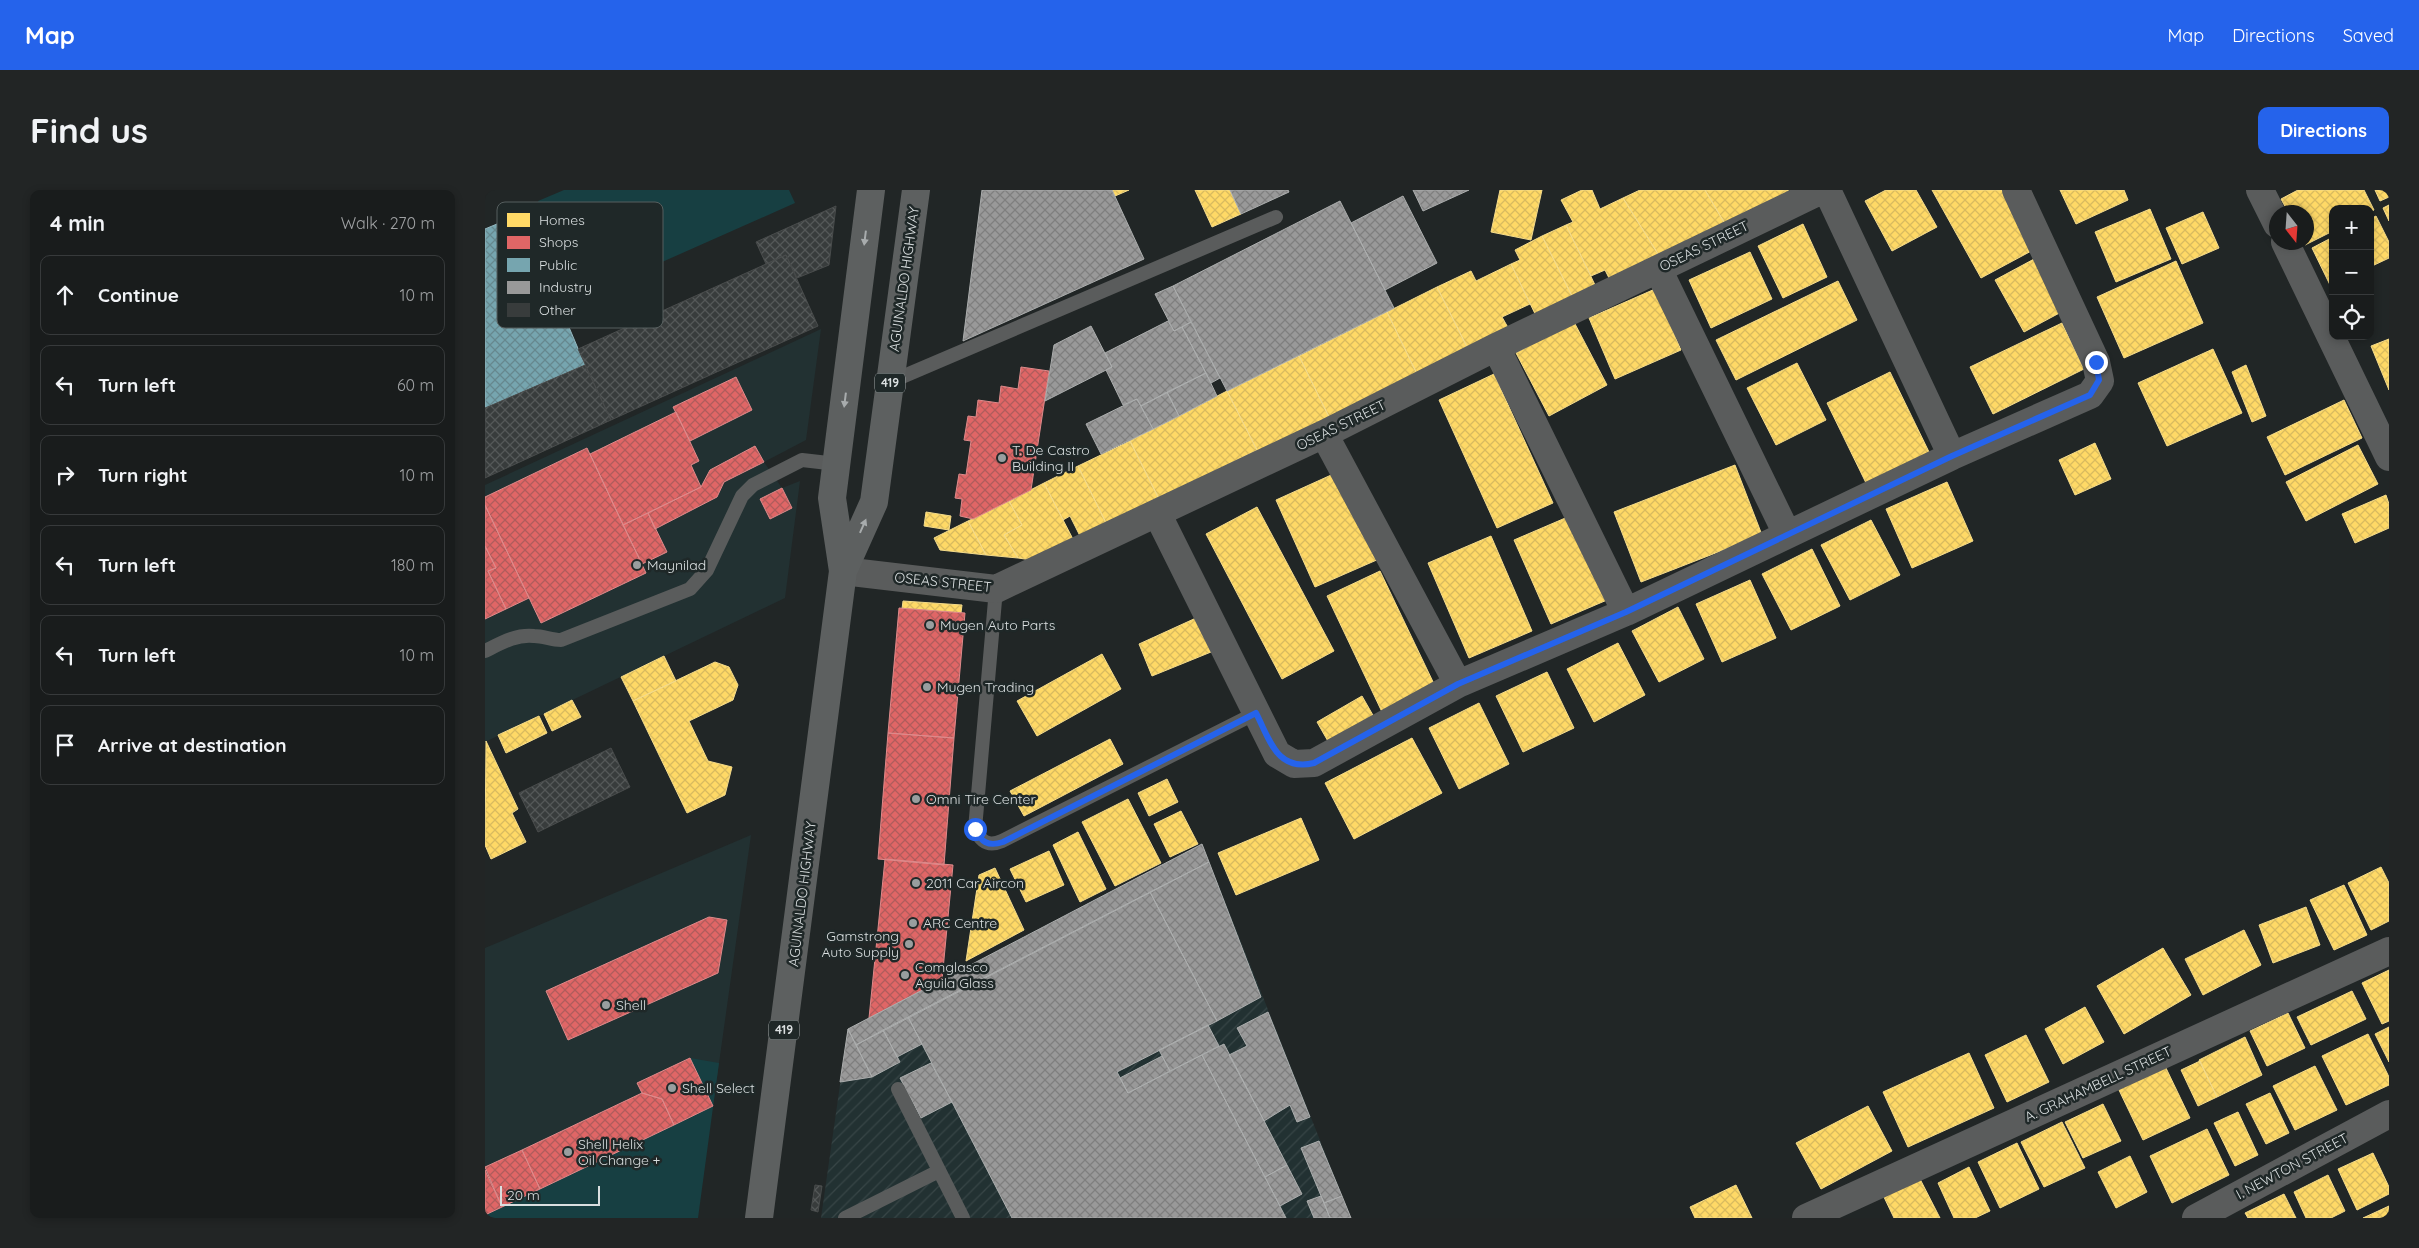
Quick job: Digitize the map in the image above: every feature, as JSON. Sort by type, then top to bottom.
[{"type":"highway","name":"AGUINALDO HIGHWAY","points":[[759,1218],[843,570],[833,498],[871,190]]},
{"type":"highway","name":"AGUINALDO HIGHWAY","points":[[843,570],[874,502],[916,190]]},
{"type":"street","name":"OSEAS STREET","points":[[843,570],[996,589],[1324,434],[1496,347],[1822,190]]},
{"type":"street","points":[[1827,190],[1952,456]]},
{"type":"street","points":[[1157,513],[1277,754],[1285,760],[1304,765],[1314,763],[1458,684],[1626,612],[1952,456],[2090,395],[2099,380],[2096,362],[2016,190]]},
{"type":"street","points":[[2260,190],[2269,208]]},
{"type":"street","points":[[2289,250],[2389,457]]},
{"type":"street","points":[[1658,268],[1787,534]]},
{"type":"street","points":[[1496,347],[1626,612]]},
{"type":"street","points":[[1324,434],[1458,684]]},
{"type":"street","name":"A. GRAHAMBELL STREET","points":[[1806,1218],[2389,950]]},
{"type":"street","name":"I. NEWTON STREET","points":[[2196,1218],[2389,1114]]},
{"type":"lane","points":[[891,382],[1276,217]]},
{"type":"lane","points":[[485,651],[511,638],[524,635],[561,640],[690,589],[707,570],[742,496],[753,485],[802,460],[837,464]]},
{"type":"lane","points":[[996,589],[975,829],[985,843],[994,845],[1003,842],[1256,713]]},
{"type":"lane","points":[[897,1089],[963,1218]]},
{"type":"lane","points":[[845,1218],[939,1171]]},
{"type":"shaded area","points":[[564,190],[789,190],[795,203],[663,262],[663,202],[538,201]]},
{"type":"shaded area","name":"Maynilad","points":[[821,329],[806,440],[764,462],[782,488],[800,481],[785,598],[485,742],[485,485]]},
{"type":"shaded area","name":"Shell","points":[[751,835],[713,1106],[485,1215],[485,948]]},
{"type":"shaded area","points":[[1202,844],[1351,1218],[821,1218],[848,1029]]},
{"type":"shaded area","points":[[690,1058],[719,1063],[698,1218],[485,1218],[485,1215],[713,1106]]},
{"type":"building: Homes","points":[[1112,190],[1129,190],[1115,196]]},
{"type":"building: Homes","points":[[1195,190],[1230,190],[1241,214],[1212,227]]},
{"type":"building: Homes","points":[[1500,190],[1542,190],[1531,240],[1491,232]]},
{"type":"building: Homes","points":[[1582,190],[1592,190],[1600,209],[1623,198],[1660,257],[1611,282],[1605,270],[1591,276],[1566,225],[1573,222],[1561,200]]},
{"type":"building: Homes","points":[[1640,190],[1705,190],[1728,229],[1663,262],[1623,198]]},
{"type":"building: Homes","points":[[1705,190],[1788,190],[1793,197],[1728,229]]},
{"type":"building: Homes","points":[[1886,190],[1916,190],[1937,227],[1892,251],[1865,201]]},
{"type":"building: Homes","points":[[1932,190],[2002,190],[2035,249],[1981,278]]},
{"type":"building: Homes","points":[[2060,190],[2124,190],[2128,200],[2076,224]]},
{"type":"building: Homes","points":[[2298,190],[2364,190],[2372,205],[2329,205],[2329,233],[2314,240],[2314,205],[2284,205],[2281,199]]},
{"type":"building: Homes","points":[[2375,190],[2389,190],[2389,197],[2380,201]]},
{"type":"building: Homes","points":[[2389,205],[2389,221],[2383,208]]},
{"type":"building: Homes","points":[[2150,209],[2171,259],[2116,282],[2095,232]]},
{"type":"building: Homes","points":[[2203,212],[2219,248],[2182,264],[2166,228]]},
{"type":"building: Homes","points":[[2376,216],[2389,242],[2389,258],[2374,265],[2374,250],[2374,217]]},
{"type":"building: Homes","points":[[1803,224],[1827,277],[1783,298],[1758,246]]},
{"type":"building: Homes","points":[[1566,225],[1596,287],[1573,298],[1542,236]]},
{"type":"building: Homes","points":[[1542,236],[1576,304],[1539,322],[1511,264],[1520,260],[1515,250]]},
{"type":"building: Homes","points":[[2329,239],[2329,283],[2313,250],[2314,247]]},
{"type":"building: Homes","points":[[1750,252],[1772,299],[1711,328],[1689,280]]},
{"type":"building: Homes","points":[[2036,258],[2065,310],[2024,332],[1995,280]]},
{"type":"building: Homes","points":[[2176,261],[2203,323],[2124,358],[2097,297]]},
{"type":"building: Homes","points":[[1511,264],[1530,304],[1502,317],[1510,331],[1469,351],[1437,287],[1471,271],[1476,281]]},
{"type":"building: Homes","points":[[1838,281],[1857,320],[1736,380],[1716,340]]},
{"type":"building: Homes","points":[[1437,287],[1469,351],[1418,376],[1387,312]]},
{"type":"building: Homes","points":[[1655,289],[1681,350],[1615,379],[1589,318]]},
{"type":"building: Homes","points":[[1387,312],[1418,376],[1330,419],[1299,356]]},
{"type":"building: Homes","points":[[1574,322],[1607,385],[1549,416],[1516,353]]},
{"type":"building: Homes","points":[[2062,323],[2084,369],[1993,414],[1970,367]]},
{"type":"building: Homes","points":[[2389,339],[2389,390],[2371,346]]},
{"type":"building: Homes","points":[[2213,349],[2242,413],[2167,446],[2138,383]]},
{"type":"building: Homes","points":[[1299,356],[1330,419],[1259,454],[1227,391]]},
{"type":"building: Homes","points":[[1797,363],[1826,420],[1776,445],[1747,388]]},
{"type":"building: Homes","points":[[2246,365],[2266,416],[2252,422],[2232,372]]},
{"type":"building: Homes","points":[[1890,372],[1930,454],[1867,485],[1827,403]]},
{"type":"building: Homes","points":[[1494,374],[1553,503],[1497,528],[1439,400]]},
{"type":"building: Homes","points":[[1227,391],[1257,450],[1209,474],[1161,503],[1130,441]]},
{"type":"building: Homes","points":[[2344,400],[2362,438],[2285,475],[2267,437]]},
{"type":"building: Homes","points":[[1130,441],[1161,503],[1109,529],[1078,466]]},
{"type":"building: Homes","points":[[2095,443],[2111,479],[2075,495],[2059,460]]},
{"type":"building: Homes","points":[[2358,445],[2378,484],[2306,521],[2286,482]]},
{"type":"building: Homes","points":[[1735,465],[1762,535],[1641,582],[1614,512]]},
{"type":"building: Homes","points":[[1078,466],[1109,529],[1083,542],[1070,516],[1063,520],[1044,483]]},
{"type":"building: Homes","points":[[1340,471],[1379,559],[1315,587],[1276,500]]},
{"type":"building: Homes","points":[[1947,482],[1973,541],[1912,568],[1886,509]]},
{"type":"building: Homes","points":[[1044,483],[1076,545],[1045,562],[1018,558],[1004,535],[1022,525],[1009,501]]},
{"type":"building: Homes","points":[[2386,495],[2389,504],[2389,528],[2355,543],[2342,514]]},
{"type":"building: Homes","points":[[1009,501],[1022,525],[1004,535],[1018,558],[986,555],[968,521]]},
{"type":"building: Homes","points":[[1257,507],[1334,651],[1282,679],[1206,534]]},
{"type":"building: Homes","points":[[926,512],[951,516],[949,530],[924,526]]},
{"type":"building: Homes","points":[[1570,516],[1607,600],[1551,624],[1514,540]]},
{"type":"building: Homes","points":[[1871,520],[1900,575],[1850,600],[1821,545]]},
{"type":"building: Homes","points":[[968,521],[986,555],[940,550],[934,538]]},
{"type":"building: Homes","points":[[1491,536],[1532,631],[1469,658],[1428,563]]},
{"type":"building: Homes","points":[[1812,549],[1840,606],[1791,630],[1762,574]]},
{"type":"building: Homes","points":[[1380,571],[1435,686],[1382,712],[1327,596]]},
{"type":"building: Homes","points":[[1750,580],[1776,638],[1722,662],[1696,604]]},
{"type":"building: Homes","points":[[903,601],[962,605],[961,613],[902,609]]},
{"type":"building: Homes","points":[[1678,607],[1704,659],[1659,682],[1632,631]]},
{"type":"building: Homes","points":[[1196,618],[1211,652],[1152,676],[1139,644]]},
{"type":"building: Homes","points":[[1618,643],[1645,695],[1594,722],[1567,669]]},
{"type":"building: Homes","points":[[1102,654],[1121,689],[1037,736],[1017,701]]},
{"type":"building: Homes","points":[[664,656],[676,681],[633,701],[621,677]]},
{"type":"building: Homes","points":[[715,662],[729,667],[738,685],[733,700],[689,721],[708,761],[732,767],[725,795],[687,813],[633,701]]},
{"type":"building: Homes","points":[[1547,672],[1574,728],[1523,752],[1496,696]]},
{"type":"building: Homes","points":[[1362,696],[1374,717],[1329,743],[1317,722]]},
{"type":"building: Homes","points":[[572,700],[581,717],[552,731],[544,714]]},
{"type":"building: Homes","points":[[1479,703],[1509,764],[1459,789],[1429,728]]},
{"type":"building: Homes","points":[[539,716],[547,733],[506,753],[498,735]]},
{"type":"building: Homes","points":[[1412,738],[1442,793],[1354,839],[1325,783]]},
{"type":"building: Homes","points":[[1110,739],[1123,764],[1024,816],[1010,791]]},
{"type":"building: Homes","points":[[486,741],[518,809],[512,813],[526,842],[491,859],[485,845]]},
{"type":"building: Homes","points":[[1167,779],[1178,802],[1149,816],[1138,793]]},
{"type":"building: Homes","points":[[1128,799],[1161,863],[1115,886],[1082,822]]},
{"type":"building: Homes","points":[[1181,811],[1198,844],[1170,857],[1154,824]]},
{"type":"building: Homes","points":[[1301,818],[1319,860],[1236,895],[1218,853]]},
{"type":"building: Homes","points":[[1078,832],[1106,889],[1080,902],[1053,845]]},
{"type":"building: Homes","points":[[1049,851],[1064,885],[1026,902],[1010,869]]},
{"type":"building: Homes","points":[[2381,867],[2389,883],[2389,921],[2371,930],[2348,883]]},
{"type":"building: Homes","points":[[995,868],[1024,930],[966,961],[979,875]]},
{"type":"building: Homes","points":[[2344,885],[2367,935],[2334,950],[2310,900]]},
{"type":"building: Homes","points":[[2306,907],[2320,945],[2273,963],[2259,925]]},
{"type":"building: Homes","points":[[2244,930],[2261,965],[2203,995],[2185,959]]},
{"type":"building: Homes","points":[[2163,948],[2191,995],[2124,1034],[2097,986]]},
{"type":"building: Homes","points":[[2389,970],[2389,1021],[2382,1024],[2362,983]]},
{"type":"building: Homes","points":[[2352,991],[2366,1019],[2311,1045],[2297,1017]]},
{"type":"building: Homes","points":[[2085,1007],[2104,1042],[2063,1064],[2045,1029]]},
{"type":"building: Homes","points":[[2288,1013],[2305,1048],[2267,1066],[2250,1031]]},
{"type":"building: Homes","points":[[2389,1027],[2389,1062],[2375,1034]]},
{"type":"building: Homes","points":[[2368,1034],[2389,1077],[2389,1085],[2346,1105],[2322,1056]]},
{"type":"building: Homes","points":[[2026,1035],[2049,1082],[2007,1102],[1985,1055]]},
{"type":"building: Homes","points":[[2245,1037],[2262,1075],[2217,1097],[2199,1060]]},
{"type":"building: Homes","points":[[1969,1053],[1994,1108],[1908,1147],[1883,1092]]},
{"type":"building: Homes","points":[[2200,1061],[2217,1097],[2198,1106],[2181,1070]]},
{"type":"building: Homes","points":[[2165,1066],[2190,1118],[2143,1140],[2118,1088]]},
{"type":"building: Homes","points":[[2315,1066],[2337,1110],[2295,1130],[2273,1086]]},
{"type":"building: Homes","points":[[2270,1093],[2289,1133],[2266,1144],[2246,1104]]},
{"type":"building: Homes","points":[[2103,1104],[2121,1141],[2083,1158],[2065,1122]]},
{"type":"building: Homes","points":[[1868,1106],[1892,1151],[1821,1189],[1796,1143]]},
{"type":"building: Homes","points":[[2238,1112],[2258,1155],[2235,1166],[2214,1123]]},
{"type":"building: Homes","points":[[2062,1122],[2085,1168],[2044,1187],[2021,1142]]},
{"type":"building: Homes","points":[[2207,1129],[2229,1175],[2172,1203],[2150,1156]]},
{"type":"building: Homes","points":[[2017,1143],[2039,1189],[2000,1208],[1978,1162]]},
{"type":"building: Homes","points":[[2373,1153],[2389,1187],[2389,1194],[2357,1210],[2338,1169]]},
{"type":"building: Homes","points":[[2130,1156],[2147,1192],[2116,1208],[2098,1172]]},
{"type":"building: Homes","points":[[1969,1167],[1990,1211],[1975,1218],[1954,1218],[1938,1183]]},
{"type":"building: Homes","points":[[2328,1175],[2345,1211],[2331,1218],[2306,1218],[2294,1192]]},
{"type":"building: Homes","points":[[1919,1177],[1940,1218],[1894,1218],[1883,1195]]},
{"type":"building: Homes","points":[[1736,1185],[1752,1218],[1695,1218],[1690,1207]]},
{"type":"building: Homes","points":[[2284,1194],[2296,1218],[2248,1218],[2245,1213]]},
{"type":"building: Homes","points":[[2389,1206],[2389,1218],[2363,1218]]},
{"type":"building: Shops","name":"T. De Castro Building II","points":[[1021,367],[1049,371],[1031,490],[973,519],[960,516],[962,499],[955,498],[959,474],[966,475],[971,441],[964,440],[968,416],[976,417],[978,400],[999,403],[1001,386],[1018,389]]},
{"type":"building: Shops","points":[[736,377],[752,410],[690,441],[673,407]]},
{"type":"building: Shops","points":[[676,412],[699,461],[691,465],[701,487],[623,525],[590,454]]},
{"type":"building: Shops","points":[[755,446],[764,462],[724,482],[717,497],[655,529],[648,513],[701,487],[710,470]]},
{"type":"building: Shops","points":[[587,448],[646,573],[541,623],[485,505],[485,497]]},
{"type":"building: Shops","points":[[782,488],[792,508],[770,519],[760,499]]},
{"type":"building: Shops","points":[[485,505],[529,598],[506,609],[488,571],[496,568],[485,546]]},
{"type":"building: Shops","points":[[648,513],[667,552],[642,564],[623,525]]},
{"type":"building: Shops","points":[[485,546],[496,568],[488,571],[506,609],[485,619]]},
{"type":"building: Shops","points":[[899,608],[965,613],[954,738],[888,733]]},
{"type":"building: Shops","name":"Omni Tire Center","points":[[888,733],[954,738],[944,865],[878,859]]},
{"type":"building: Shops","name":"ARC Centre","points":[[885,859],[953,865],[942,980],[869,1018]]},
{"type":"building: Shops","points":[[709,917],[727,920],[718,973],[568,1040],[546,991]]},
{"type":"building: Shops","name":"Shell Select","points":[[690,1058],[713,1106],[674,1125],[662,1099],[642,1093],[637,1083]]},
{"type":"building: Shops","points":[[642,1093],[662,1099],[674,1125],[540,1189],[522,1150]]},
{"type":"building: Shops","points":[[522,1150],[540,1189],[502,1207],[485,1167]]},
{"type":"building: Shops","points":[[485,1170],[502,1207],[485,1215]]},
{"type":"building: Public","points":[[497,224],[497,328],[569,328],[585,365],[485,408],[485,229]]},
{"type":"building: Industry","points":[[982,190],[1112,190],[1144,259],[963,341]]},
{"type":"building: Industry","points":[[1230,190],[1288,190],[1289,192],[1241,214]]},
{"type":"building: Industry","points":[[1413,190],[1469,190],[1423,211]]},
{"type":"building: Industry","points":[[1403,196],[1437,263],[1385,290],[1351,223]]},
{"type":"building: Industry","points":[[1340,201],[1394,308],[1227,391],[1173,286]]},
{"type":"building: Industry","points":[[1173,286],[1191,322],[1174,331],[1155,294]]},
{"type":"building: Industry","points":[[1168,321],[1174,331],[1182,327],[1206,373],[1141,406],[1137,399],[1123,405],[1106,370],[1112,367],[1105,353]]},
{"type":"building: Industry","points":[[1191,322],[1220,378],[1211,383],[1182,327]]},
{"type":"building: Industry","points":[[1091,326],[1112,367],[1045,401],[1054,345]]},
{"type":"building: Industry","points":[[1206,373],[1217,396],[1179,416],[1167,392]]},
{"type":"building: Industry","points":[[1167,392],[1179,416],[1153,429],[1141,406]]},
{"type":"building: Industry","points":[[1137,399],[1153,429],[1101,454],[1086,424]]},
{"type":"building: Industry","points":[[1202,844],[1209,862],[856,1045],[848,1029]]},
{"type":"building: Industry","points":[[1209,862],[1261,997],[1217,1021],[1150,892]]},
{"type":"building: Industry","points":[[1150,892],[1217,1021],[1117,1072],[1128,1093],[1202,1055],[1286,1218],[1012,1218],[908,1017]]},
{"type":"building: Industry","points":[[1268,1012],[1310,1117],[1297,1122],[1290,1105],[1264,1121],[1229,1055],[1247,1046],[1237,1028]]},
{"type":"building: Industry","points":[[908,1017],[922,1044],[897,1057],[883,1030]]},
{"type":"building: Industry","points":[[1208,1025],[1219,1046],[1170,1071],[1159,1050]]},
{"type":"building: Industry","points":[[848,1029],[872,1077],[840,1082]]},
{"type":"building: Industry","points":[[883,1030],[900,1062],[872,1077],[856,1045]]},
{"type":"building: Industry","points":[[1224,1044],[1287,1165],[1265,1177],[1202,1055]]},
{"type":"building: Industry","points":[[1162,1056],[1170,1071],[1128,1093],[1120,1078]]},
{"type":"building: Industry","points":[[931,1063],[952,1102],[921,1118],[900,1078]]},
{"type":"building: Industry","points":[[1319,1141],[1342,1196],[1324,1203],[1301,1148]]},
{"type":"building: Industry","points":[[1287,1165],[1302,1194],[1280,1206],[1265,1177]]},
{"type":"building: Industry","points":[[1321,1196],[1330,1218],[1314,1218],[1307,1201]]},
{"type":"building: Industry","points":[[1342,1196],[1351,1218],[1330,1218],[1324,1203]]},
{"type":"building: Other","points":[[836,206],[829,265],[797,278],[786,255],[766,264],[756,242]]},
{"type":"building: Other","points":[[786,255],[818,326],[611,420],[578,349],[624,328],[663,328],[663,311]]},
{"type":"building: Other","points":[[585,365],[611,420],[485,478],[485,408]]},
{"type":"building: Other","points":[[611,748],[630,787],[538,832],[519,793]]},
{"type":"building: Other","points":[[815,1185],[822,1186],[818,1212],[811,1210]]},
{"type":"place","name":"T. De Castro Building II","points":[[1002,458]]},
{"type":"place","name":"Maynilad","points":[[637,565]]},
{"type":"place","name":"Mugen Auto Parts","points":[[930,625]]},
{"type":"place","name":"Mugen Trading","points":[[927,687]]},
{"type":"place","name":"Omni Tire Center","points":[[916,799]]},
{"type":"place","name":"2011 Car Aircon","points":[[916,883]]},
{"type":"place","name":"ARC Centre","points":[[913,923]]},
{"type":"place","name":"Gamstrong Auto Supply","points":[[909,944]]},
{"type":"place","name":"Comglasco Aguila Glass","points":[[905,975]]},
{"type":"place","name":"Shell","points":[[606,1005]]},
{"type":"place","name":"Shell Select","points":[[672,1088]]},
{"type":"place","name":"Shell Helix Oil Change +","points":[[568,1152]]},
{"type":"route","points":[[975,829],[985,843],[994,845],[1003,842],[1256,713],[1277,754],[1294,764],[1314,763],[1458,684],[1626,612],[1952,456],[2090,395],[2099,380],[2096,362]]}]
